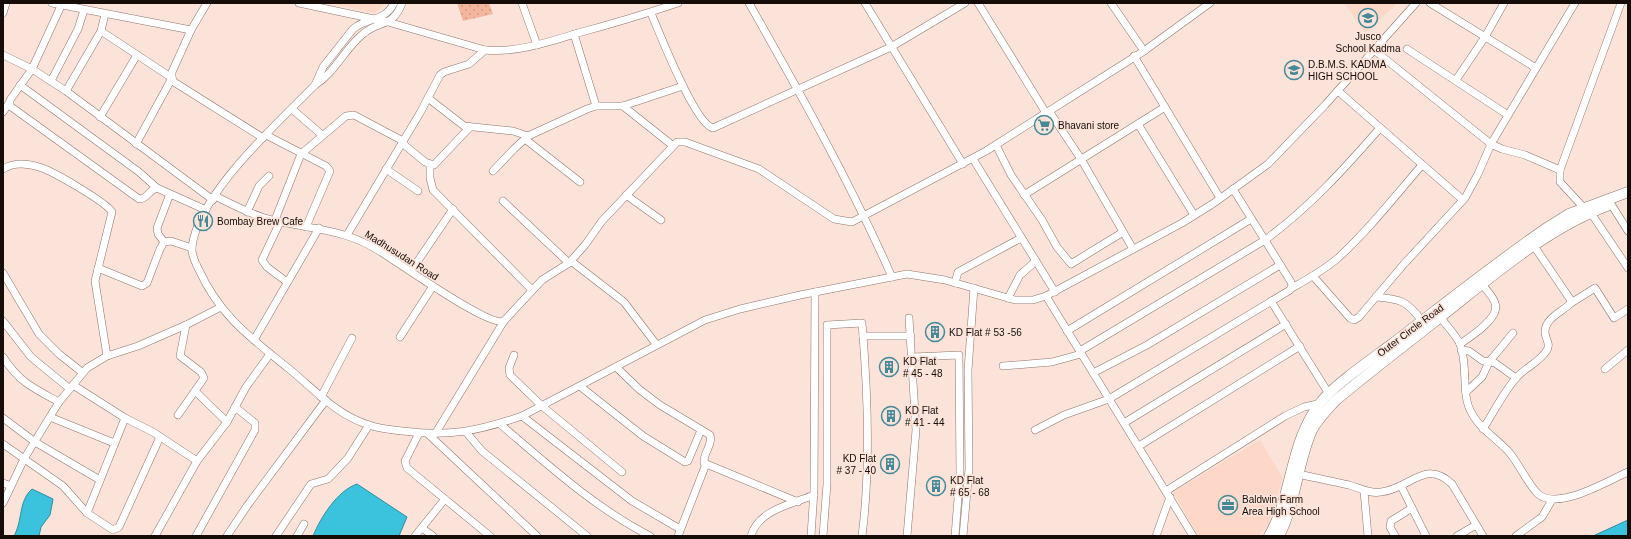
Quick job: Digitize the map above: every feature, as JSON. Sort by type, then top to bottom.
[{"type":"main road","name":"Outer Circle Road","points":[[1269,536],[1277,522],[1291,468],[1306,425],[1320,403],[1329,394],[1422,321],[1546,229],[1628,192]]},
{"type":"main road","name":"Outer Circle Road","points":[[1281,535],[1298,474],[1313,429],[1332,405],[1381,363],[1482,284],[1555,231],[1587,210],[1628,198]]},
{"type":"street","points":[[3,13],[6,3]]},
{"type":"street","points":[[52,3],[61,6],[190,30]]},
{"type":"street","points":[[136,144],[172,78],[172,72],[190,30],[207,3]]},
{"type":"street","points":[[299,3],[376,19],[485,50],[495,51],[537,45],[651,13],[678,3]]},
{"type":"street","points":[[315,86],[323,67],[354,30],[365,22],[376,19],[387,13],[394,3]]},
{"type":"street","points":[[402,3],[396,15],[388,22],[374,27],[362,34],[327,78],[315,86],[292,108],[264,136],[230,174],[206,210],[195,234],[192,248],[195,262],[202,277],[221,307],[237,326],[337,410],[369,425],[431,434],[466,432],[500,424],[522,416],[581,386],[656,344],[705,320],[740,309],[815,292],[907,274],[930,277],[1008,298],[1034,300],[1046,296],[1194,215],[1268,164],[1338,91],[1416,3]]},
{"type":"street","points":[[522,3],[537,45]]},
{"type":"street","points":[[749,3],[799,90],[865,216],[892,276]]},
{"type":"street","points":[[865,3],[963,164]]},
{"type":"street","points":[[651,13],[683,86],[705,124],[713,128],[892,48],[965,3]]},
{"type":"street","points":[[978,3],[1048,112],[1081,159],[1133,249]]},
{"type":"street","points":[[1111,3],[1144,51]]},
{"type":"street","points":[[431,434],[504,321],[542,280],[570,262],[585,246],[602,221],[672,145],[677,142],[684,142],[759,169],[839,221],[852,222],[973,159],[1144,51],[1210,3]]},
{"type":"street","points":[[1430,3],[1536,68]]},
{"type":"street","points":[[1456,80],[1486,37],[1504,3]]},
{"type":"street","points":[[1313,276],[1354,320],[1359,317],[1463,200],[1478,174],[1490,144],[1575,3]]},
{"type":"street","points":[[1621,3],[1560,170],[1560,182],[1587,210],[1628,268]]},
{"type":"street","points":[[3,112],[32,69],[61,6]]},
{"type":"street","points":[[51,81],[74,36],[84,10]]},
{"type":"street","points":[[66,91],[102,31],[105,14]]},
{"type":"street","points":[[102,31],[172,78],[174,82],[264,136],[326,166],[330,171],[306,226]]},
{"type":"street","points":[[574,34],[596,106]]},
{"type":"street","points":[[1407,49],[1508,114]]},
{"type":"street","points":[[347,235],[438,79],[444,72],[469,64],[485,50]]},
{"type":"street","points":[[1374,50],[1490,144],[1525,155],[1560,170]]},
{"type":"street","name":"Madhusudan Road","points":[[3,55],[32,69],[66,91],[136,144],[214,198],[248,212],[277,221],[319,228],[347,235],[370,244],[433,286],[493,321],[500,323],[504,321]]},
{"type":"street","points":[[100,117],[137,55]]},
{"type":"street","points":[[1134,56],[1220,198]]},
{"type":"street","points":[[20,85],[139,172],[157,188],[206,210]]},
{"type":"street","points":[[494,171],[526,138],[573,115],[596,106],[623,106],[683,86]]},
{"type":"street","points":[[1338,91],[1463,200]]},
{"type":"street","points":[[428,98],[458,122],[470,127],[513,131],[526,138],[580,182]]},
{"type":"street","points":[[9,103],[13,109],[134,196],[143,199],[152,189],[157,188]]},
{"type":"street","points":[[623,106],[672,145]]},
{"type":"street","points":[[1024,195],[1165,107]]},
{"type":"street","points":[[292,108],[322,135]]},
{"type":"street","points":[[287,282],[267,267],[262,260],[301,154],[322,135],[346,116],[354,115],[402,142],[430,165]]},
{"type":"street","points":[[1138,124],[1194,215]]},
{"type":"street","points":[[430,165],[438,163],[470,127]]},
{"type":"street","points":[[1003,366],[1052,362],[1081,352],[1265,240],[1315,200],[1380,128]]},
{"type":"street","points":[[996,144],[1011,175],[1042,220],[1057,247],[1071,264],[1123,232]]},
{"type":"street","points":[[973,159],[1055,292]]},
{"type":"street","points":[[3,169],[13,164],[21,163],[39,167],[89,195],[110,209],[112,212],[95,281],[107,356]]},
{"type":"street","points":[[430,165],[430,178],[433,190],[532,290]]},
{"type":"street","points":[[1035,430],[1064,415],[1109,399],[1313,276],[1337,258],[1358,238],[1422,165]]},
{"type":"street","points":[[386,169],[418,191]]},
{"type":"street","points":[[248,212],[259,186],[269,176]]},
{"type":"street","points":[[1233,189],[1291,282],[1292,288]]},
{"type":"street","points":[[164,242],[158,234],[157,228],[170,194]]},
{"type":"street","points":[[626,195],[660,220]]},
{"type":"street","points":[[504,201],[570,262],[624,302],[656,344]]},
{"type":"street","points":[[1611,204],[1628,231]]},
{"type":"street","points":[[411,271],[453,210]]},
{"type":"street","points":[[1067,331],[1251,219]]},
{"type":"street","points":[[254,340],[319,228]]},
{"type":"street","points":[[955,283],[958,272],[1021,238]]},
{"type":"street","points":[[164,242],[171,241],[192,248]]},
{"type":"street","points":[[98,268],[132,283],[145,285],[164,242]]},
{"type":"street","points":[[1534,246],[1570,299],[1571,303]]},
{"type":"street","points":[[1008,298],[1020,275],[1036,261]]},
{"type":"street","points":[[1094,374],[1147,345],[1280,265]]},
{"type":"street","points":[[3,273],[43,338],[59,354],[83,373]]},
{"type":"street","points":[[1460,347],[1487,324],[1495,310],[1495,301],[1482,284]]},
{"type":"street","points":[[400,337],[433,286]]},
{"type":"street","points":[[964,536],[969,470],[968,370],[974,288]]},
{"type":"street","points":[[1483,429],[1516,378],[1538,361],[1547,351],[1548,345],[1545,333],[1546,326],[1554,316],[1595,288],[1614,318],[1617,318],[1628,309]]},
{"type":"street","points":[[811,536],[814,495],[815,292]]},
{"type":"street","points":[[1046,296],[1193,536]]},
{"type":"street","points":[[1376,297],[1394,298],[1410,306],[1422,321]]},
{"type":"street","points":[[1272,301],[1329,394]]},
{"type":"street","points":[[3,503],[24,459],[59,402],[88,368],[107,356],[138,346],[186,325],[221,307]]},
{"type":"street","points":[[1440,317],[1460,347],[1466,392],[1471,412],[1483,429],[1508,452],[1538,494],[1552,500],[1565,499],[1628,472]]},
{"type":"street","points":[[908,536],[916,430],[909,318]]},
{"type":"street","points":[[3,321],[30,357],[71,387],[160,437],[197,462]]},
{"type":"street","points":[[823,536],[827,484],[827,325],[862,323],[867,455],[867,493],[862,536]]},
{"type":"street","points":[[1124,423],[1286,324]]},
{"type":"street","points":[[178,415],[202,381],[203,375],[180,356],[186,325]]},
{"type":"street","points":[[1466,392],[1482,377],[1489,362],[1513,333]]},
{"type":"street","points":[[863,336],[911,336]]},
{"type":"street","points":[[228,536],[247,506],[323,399],[352,338]]},
{"type":"street","points":[[1139,446],[1300,346]]},
{"type":"street","points":[[1460,347],[1469,351],[1478,359],[1500,365],[1516,378]]},
{"type":"street","points":[[1605,369],[1628,350]]},
{"type":"street","points":[[155,536],[197,462],[227,422],[246,387],[270,354]]},
{"type":"street","points":[[514,355],[509,368],[510,375],[542,406],[622,472]]},
{"type":"street","points":[[912,357],[959,355],[960,473],[955,536]]},
{"type":"street","points":[[3,357],[11,369],[24,382],[59,402]]},
{"type":"street","points":[[616,367],[640,390],[660,405],[710,435],[711,438],[703,461],[706,464],[756,483],[798,502]]},
{"type":"street","points":[[581,386],[643,436],[685,462],[688,461],[701,430]]},
{"type":"street","points":[[195,391],[227,422]]},
{"type":"street","points":[[1156,536],[1168,494],[1285,416],[1304,407],[1320,403],[1332,405]]},
{"type":"street","points":[[196,536],[255,430],[255,423],[236,407]]},
{"type":"street","points":[[522,416],[632,501],[679,533],[706,464]]},
{"type":"street","points":[[50,417],[114,443]]},
{"type":"street","points":[[3,418],[35,442],[100,480]]},
{"type":"street","points":[[87,513],[125,418]]},
{"type":"street","points":[[500,424],[539,458],[600,505],[618,518],[650,536]]},
{"type":"street","points":[[276,536],[311,484],[328,479],[331,476],[348,458],[369,425]]},
{"type":"street","points":[[466,432],[482,451],[587,536]]},
{"type":"street","points":[[419,433],[405,461],[407,468],[490,536]]},
{"type":"street","points":[[431,434],[537,536]]},
{"type":"street","points":[[3,444],[63,486],[87,513],[113,530],[119,527],[160,437]]},
{"type":"street","points":[[1298,474],[1351,486],[1364,491],[1380,493],[1401,486],[1427,473],[1440,475],[1452,484],[1483,536]]},
{"type":"street","points":[[3,483],[11,486]]},
{"type":"street","points":[[1401,486],[1426,536]]},
{"type":"street","points":[[1364,491],[1368,536]]},
{"type":"street","points":[[751,536],[756,524],[767,514],[814,495]]},
{"type":"street","points":[[415,536],[444,499]]},
{"type":"street","points":[[1516,536],[1542,517],[1552,500]]},
{"type":"street","points":[[1395,536],[1390,527],[1390,522],[1412,508]]},
{"type":"street","points":[[297,536],[304,524]]},
{"type":"street","points":[[1457,536],[1476,525]]},
{"type":"street","points":[[422,528],[432,536]]},
{"type":"shaded area","points":[[330,3],[386,3],[375,13]]},
{"type":"shaded area","points":[[457,3],[489,3],[493,14],[463,21]]},
{"type":"shaded area","name":"Jusco School Kadma","points":[[1344,3],[1398,3],[1365,33]]},
{"type":"shaded area","points":[[1260,440],[1283,478],[1268,526],[1258,536],[1198,536],[1173,492]]},
{"type":"water","points":[[357,484],[407,517],[399,536],[313,536],[320,521],[330,506],[343,492]]},
{"type":"water","points":[[32,489],[53,499],[50,515],[41,527],[39,536],[14,536],[19,524],[23,505]]},
{"type":"water","points":[[1628,520],[1628,536],[1593,536]]},
{"type":"place","name":"Jusco School Kadma","points":[[1368,18]]},
{"type":"place","name":"D.B.M.S. KADMA HIGH SCHOOL","points":[[1294,70]]},
{"type":"place","name":"Bhavani store","points":[[1044,125]]},
{"type":"place","name":"Bombay Brew Cafe","points":[[203,221]]},
{"type":"place","name":"KD Flat # 53 -56","points":[[935,332]]},
{"type":"place","name":"KD Flat # 45 - 48","points":[[889,367]]},
{"type":"place","name":"KD Flat # 41 - 44","points":[[891,416]]},
{"type":"place","name":"KD Flat # 37 - 40","points":[[890,464]]},
{"type":"place","name":"KD Flat # 65 - 68","points":[[936,486]]},
{"type":"place","name":"Baldwin Farm Area High School","points":[[1228,505]]}]
